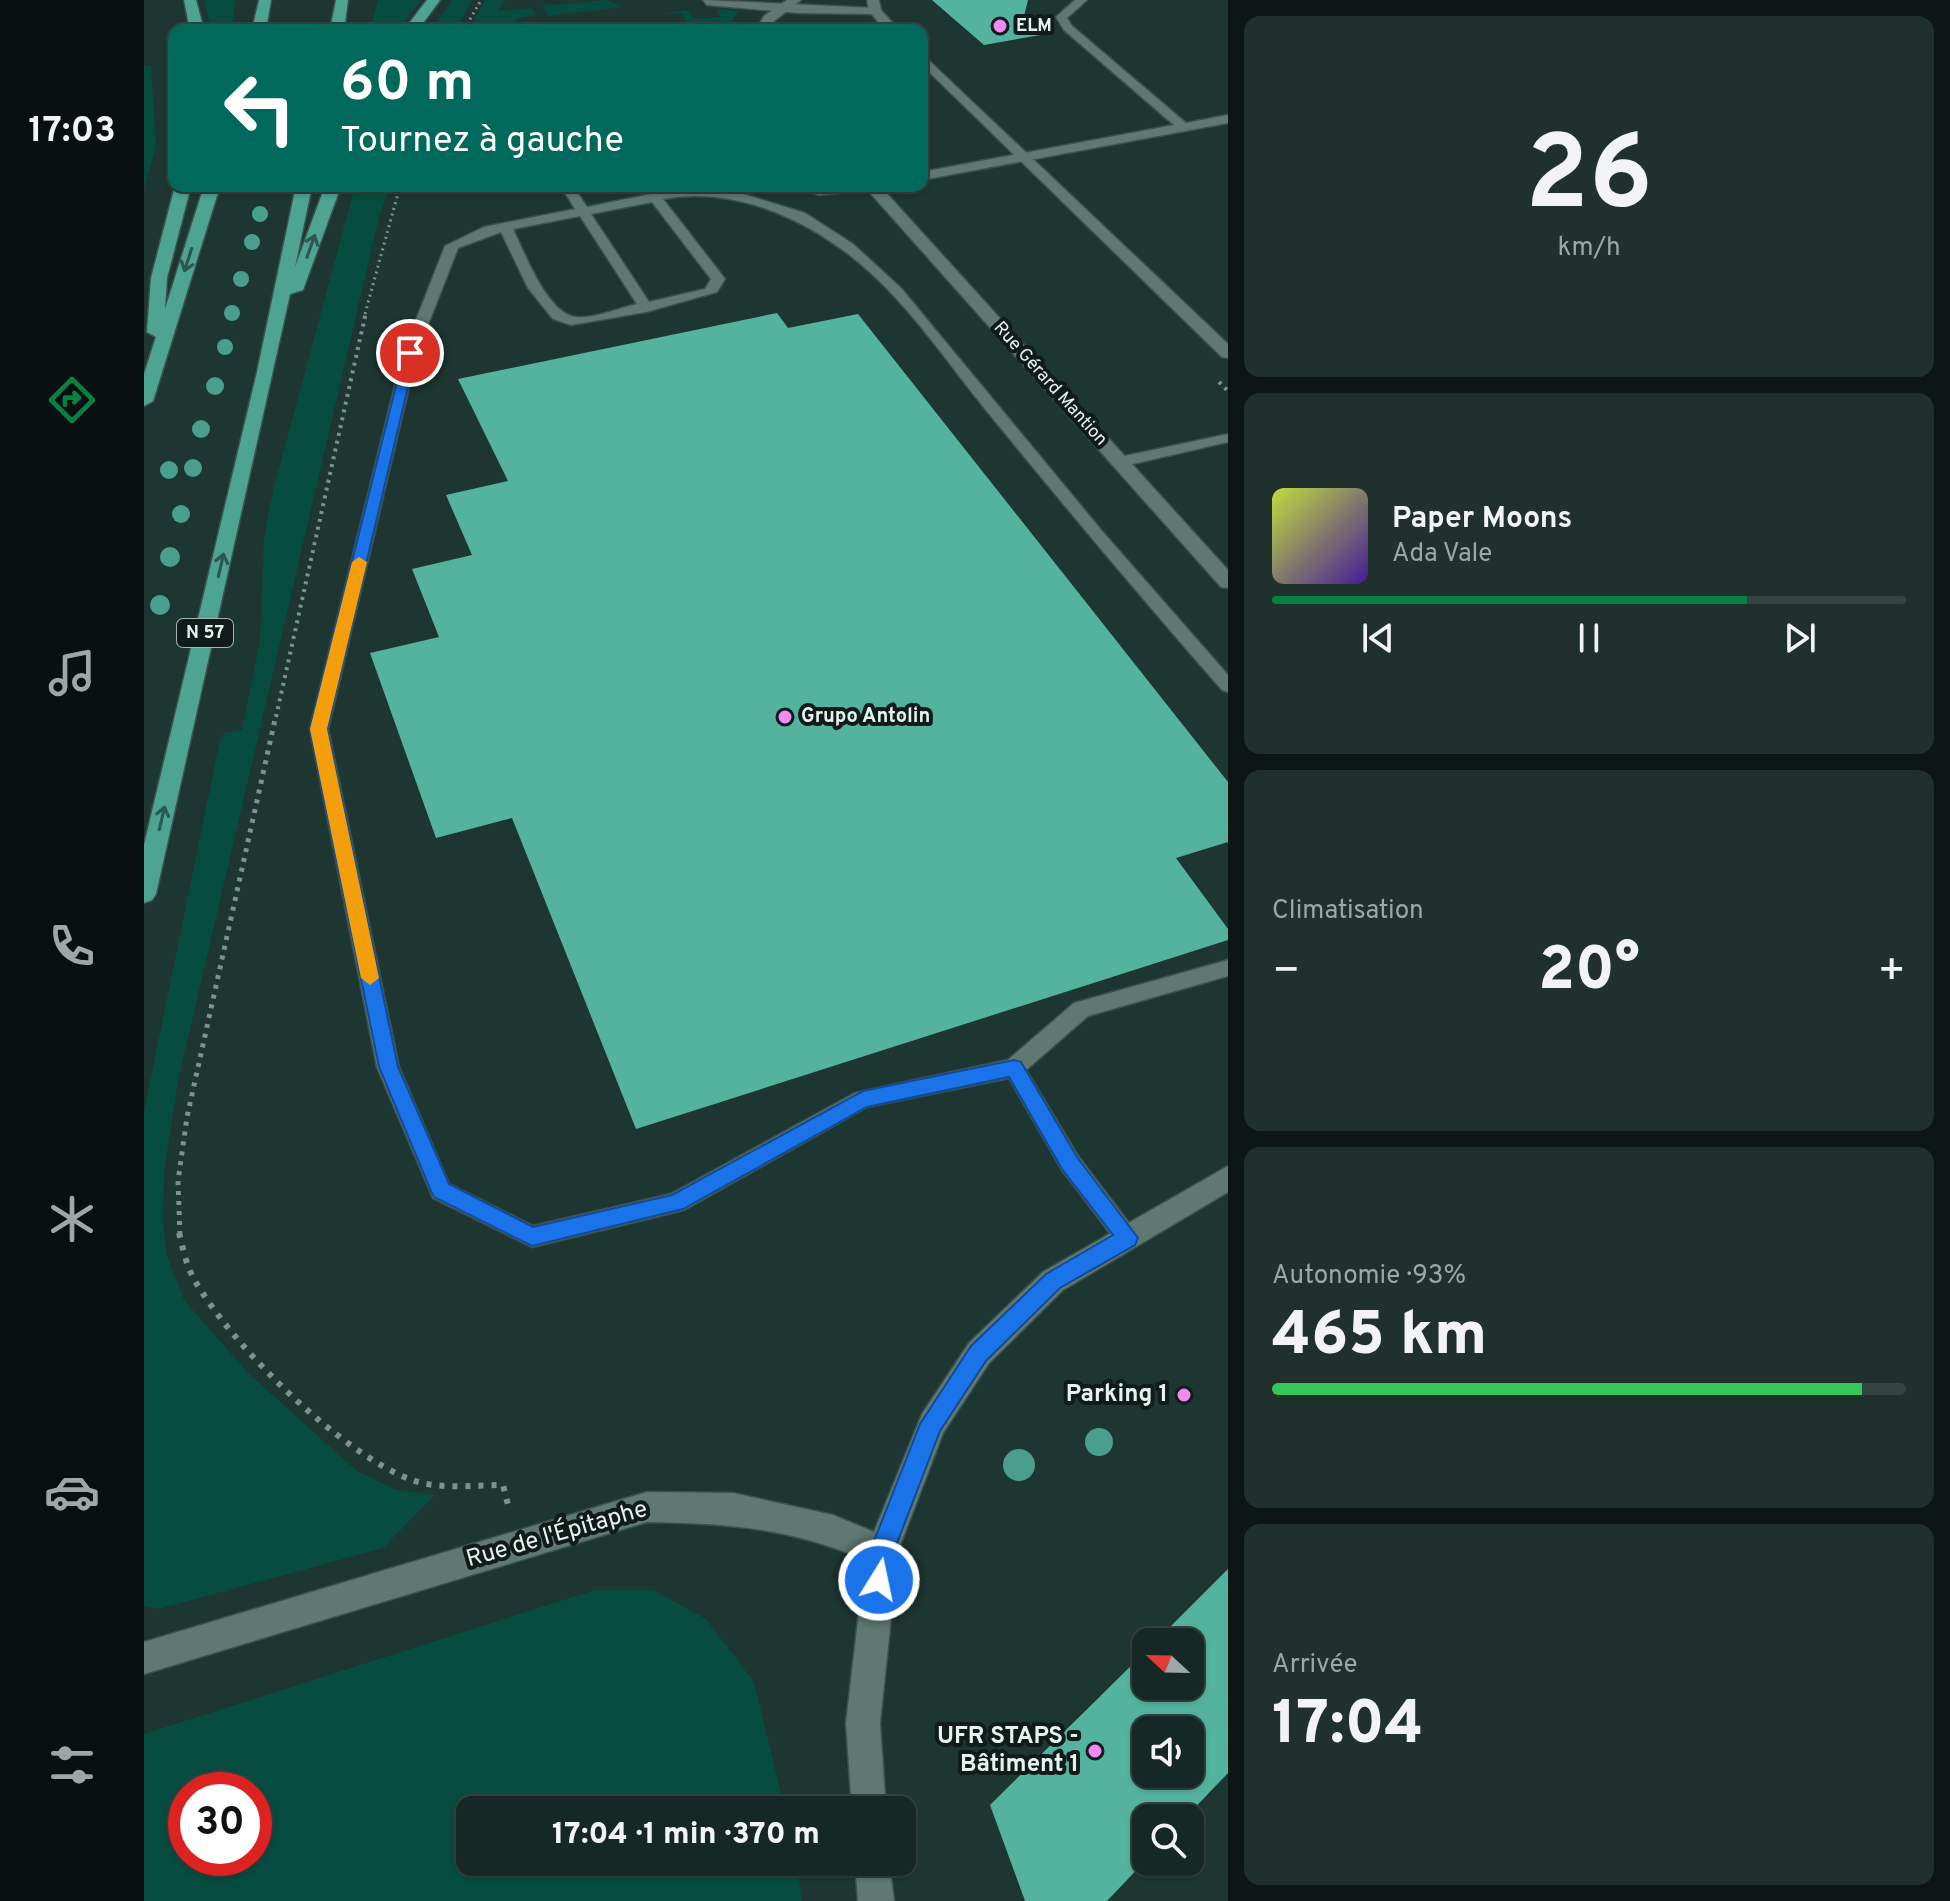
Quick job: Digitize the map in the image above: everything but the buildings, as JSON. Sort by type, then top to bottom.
[{"type":"highway","points":[[190,0],[196,24]]},
{"type":"highway","points":[[260,24],[265,0]]},
{"type":"highway","points":[[338,24],[342,0]]},
{"type":"highway","points":[[416,24],[434,0]]},
{"type":"highway","points":[[153,371],[159,278],[181,192]]},
{"type":"highway","points":[[144,401],[210,192]]},
{"type":"highway","name":"N 57","points":[[144,894],[266,372],[303,192]]},
{"type":"highway","points":[[266,372],[331,192]]},
{"type":"street","points":[[768,24],[781,9],[795,0]]},
{"type":"street","points":[[874,6],[888,24]]},
{"type":"street","points":[[928,64],[1228,353]]},
{"type":"street","name":"Rue Gérard Mantion","points":[[875,192],[1228,582]]},
{"type":"street","points":[[868,1796],[863,1723],[882,1551],[932,1424],[979,1353],[1053,1281],[1228,1178]]},
{"type":"street","name":"Rue de l'Épitaphe","points":[[144,1658],[647,1507],[733,1508],[833,1530],[882,1551]]},
{"type":"street","points":[[873,1876],[876,1901]]},
{"type":"lane","points":[[1082,0],[1061,17],[1068,28],[1182,126]]},
{"type":"lane","points":[[707,2],[781,9],[874,6]]},
{"type":"lane","points":[[928,175],[1228,119]]},
{"type":"lane","points":[[571,192],[646,308]]},
{"type":"lane","points":[[1228,686],[1096,535],[896,291],[848,247],[800,216],[730,194],[655,197],[505,227],[452,246],[410,353],[319,729],[388,1067],[441,1191],[532,1237],[676,1203],[863,1099],[1014,1068],[1081,1009],[1228,968]]},
{"type":"lane","points":[[505,227],[533,285],[558,316],[576,322],[710,292],[718,279],[655,197]]},
{"type":"lane","points":[[1120,462],[1228,438]]},
{"type":"lane","points":[[1014,1068],[1070,1163],[1127,1238]]},
{"type":"path","points":[[467,24],[481,0]]},
{"type":"path","points":[[398,192],[363,321],[196,1071],[179,1178],[181,1241],[193,1279],[217,1314],[294,1395],[362,1453],[392,1472],[414,1481],[503,1485],[517,1545]]},
{"type":"green space","points":[[204,0],[236,0],[232,24],[210,24]]},
{"type":"green space","points":[[378,0],[421,0],[403,24],[372,24]]},
{"type":"green space","points":[[452,0],[472,0],[459,24],[435,24]]},
{"type":"green space","points":[[485,0],[506,0],[498,11],[532,8],[536,15],[516,19],[518,24],[472,24]]},
{"type":"green space","points":[[606,0],[623,7],[548,16],[542,6]]},
{"type":"green space","points":[[717,9],[739,11],[729,24],[688,24],[682,13],[662,14],[687,10],[694,19],[720,17]]},
{"type":"green space","points":[[151,65],[156,146],[144,189],[144,66]]},
{"type":"green space","points":[[353,192],[388,192],[379,217],[178,1081],[164,1173],[163,1222],[167,1256],[184,1300],[248,1373],[357,1471],[396,1490],[435,1495],[383,1548],[159,1609],[144,1606],[144,1112],[220,739],[224,733],[242,730],[260,641],[264,538],[273,491]]},
{"type":"green space","points":[[595,1590],[653,1590],[706,1619],[754,1682],[782,1796],[456,1796],[456,1876],[798,1876],[802,1901],[144,1901],[144,1734]]},
{"type":"slow traffic","points":[[359,562],[319,729],[370,978]]},
{"type":"place","name":"ELM","points":[[1000,26]]},
{"type":"place","name":"Grupo Antolin","points":[[785,717]]},
{"type":"place","name":"Parking 1","points":[[1184,1395]]},
{"type":"place","name":"UFR STAPS - Bâtiment 1","points":[[1095,1751]]},
{"type":"route","points":[[410,353],[319,729],[388,1067],[441,1191],[532,1237],[676,1203],[863,1099],[1014,1068],[1070,1163],[1127,1238],[1053,1281],[979,1353],[932,1424],[882,1551],[879,1580]]}]
